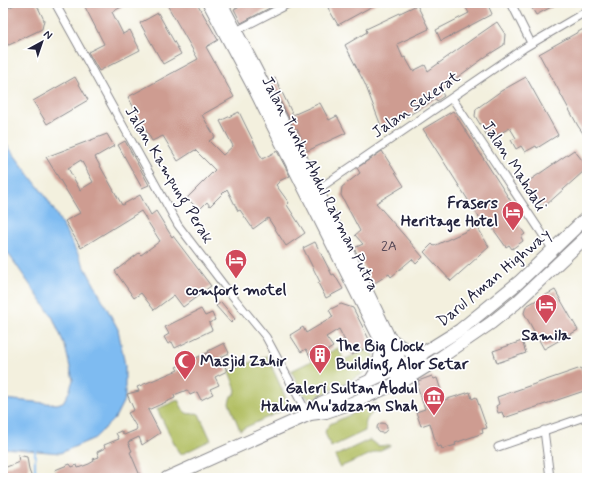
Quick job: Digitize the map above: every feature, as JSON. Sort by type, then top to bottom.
[{"type":"main road","name":"Jalan Tunku Abdul Rahman Putra","points":[[209,3],[386,341]]},
{"type":"main road","name":"Jalan Tunku Abdul Rahman Putra","points":[[221,3],[317,190],[404,380]]},
{"type":"main road","name":"Darul Aman Highway","points":[[309,415],[321,403],[398,368],[422,355],[460,330],[519,282],[587,217]]},
{"type":"main road","name":"Darul Aman Highway","points":[[309,415],[326,412],[352,403],[404,380],[491,323],[516,303],[587,237]]},
{"type":"main road","points":[[370,380],[376,372],[386,341],[399,346],[408,352],[422,355]]},
{"type":"main road","points":[[166,478],[309,415]]},
{"type":"street","name":"Jalan Kampung Perak","points":[[55,3],[178,225],[266,337],[309,415]]},
{"type":"street","points":[[236,31],[290,3]]},
{"type":"street","points":[[511,3],[531,43]]},
{"type":"street","name":"Jalan Sekerat","points":[[317,190],[531,43],[587,11]]},
{"type":"street","name":"Jalan Mahdali","points":[[452,98],[553,250]]},
{"type":"street","points":[[498,447],[587,416]]},
{"type":"street","points":[[544,430],[550,478]]},
{"type":"green space","points":[[373,345],[373,362],[361,375],[312,400],[304,395],[291,371],[338,348],[344,360]]},
{"type":"green space","points":[[267,356],[290,407],[240,430],[229,403],[231,396],[235,394],[236,390],[229,371]]},
{"type":"green space","points":[[178,400],[186,413],[199,414],[211,440],[180,455],[157,409]]},
{"type":"green space","points":[[376,403],[379,410],[372,413],[368,418],[365,424],[365,431],[331,447],[325,433],[330,424]]},
{"type":"green space","points":[[369,440],[379,446],[390,446],[340,467],[335,456]]},
{"type":"water","points":[[3,140],[46,197],[57,215],[118,329],[125,365],[125,398],[115,418],[95,438],[60,453],[3,448],[3,399],[57,404],[63,402],[69,392],[73,380],[65,346],[53,318],[3,246]]},
{"type":"building","points":[[18,3],[36,3],[44,20],[42,29],[9,45],[3,43],[3,11]]},
{"type":"building","points":[[83,3],[129,3],[112,12],[123,34],[130,30],[140,50],[99,71],[88,52],[104,44]]},
{"type":"building","points":[[166,3],[197,3],[218,40],[206,47],[234,97],[202,115],[215,137],[209,141],[223,155],[233,146],[220,121],[239,112],[262,159],[277,151],[290,176],[279,181],[276,185],[289,203],[287,205],[305,233],[286,246],[268,218],[253,229],[240,210],[238,211],[227,189],[210,206],[207,202],[199,210],[187,198],[215,170],[195,150],[178,161],[163,136],[152,141],[128,97],[198,59]]},
{"type":"building","points":[[246,3],[279,3],[241,23],[234,9]]},
{"type":"building","points":[[338,3],[378,3],[338,25],[328,8]]},
{"type":"building","points":[[463,3],[487,3],[492,14],[441,41],[436,30],[469,13]]},
{"type":"building","points":[[529,3],[559,3],[536,15]]},
{"type":"building","points":[[417,5],[429,29],[397,44],[403,58],[405,57],[413,71],[425,65],[428,71],[497,22],[505,34],[504,45],[440,90],[444,96],[437,101],[436,99],[383,131],[365,84],[345,45],[367,32],[366,29]]},
{"type":"building","points":[[158,13],[181,54],[163,64],[140,23]]},
{"type":"building","points":[[587,27],[587,139],[578,126],[539,54]]},
{"type":"building","points":[[75,77],[88,100],[47,124],[33,101]]},
{"type":"building","points":[[526,77],[558,135],[537,148],[536,146],[525,152],[521,146],[516,149],[511,140],[516,138],[510,128],[489,139],[475,116],[476,109],[501,91]]},
{"type":"building","points":[[275,78],[293,115],[320,103],[329,120],[337,116],[346,133],[307,151],[297,129],[295,130],[270,81]]},
{"type":"building","points":[[453,111],[512,203],[506,207],[525,234],[521,237],[523,241],[512,249],[509,245],[506,247],[486,219],[482,222],[423,129]]},
{"type":"building","points":[[107,134],[114,146],[95,157],[122,205],[140,195],[151,215],[156,211],[172,237],[173,236],[211,286],[204,291],[200,289],[202,293],[183,307],[174,295],[154,310],[141,293],[134,298],[115,271],[139,253],[141,255],[160,241],[141,211],[81,248],[65,221],[80,213],[46,157]],"holes":[[[81,160],[93,182],[80,190],[68,168]]]},
{"type":"building","points":[[125,141],[149,185],[142,188],[118,145]]},
{"type":"building","points":[[574,150],[586,165],[584,171],[545,206],[538,205],[523,185]]},
{"type":"building","points":[[382,151],[404,186],[376,203],[423,257],[416,264],[412,259],[391,277],[389,274],[373,284],[354,248],[363,244],[355,235],[360,231],[341,195],[342,187],[360,173],[357,168]]},
{"type":"building","points":[[477,226],[489,247],[451,281],[424,252],[432,244],[434,246]]},
{"type":"building","points":[[315,242],[332,275],[334,274],[343,289],[326,298],[318,283],[320,282],[303,248]]},
{"type":"building","points":[[555,290],[578,330],[544,349],[524,313],[526,306]]},
{"type":"building","points":[[221,302],[235,319],[231,323],[216,306]]},
{"type":"building","points":[[341,304],[353,308],[372,345],[352,355],[339,329],[326,337],[333,347],[312,360],[306,349],[301,352],[290,335],[303,327],[306,333],[333,317],[329,310]]},
{"type":"building","points":[[201,309],[205,316],[212,313],[215,320],[209,323],[212,330],[175,348],[172,342],[168,344],[164,337],[169,334],[165,327]]},
{"type":"building","points":[[522,341],[526,353],[497,363],[493,351]]},
{"type":"building","points":[[224,343],[229,353],[221,357],[227,371],[215,377],[219,385],[210,389],[213,394],[201,400],[197,392],[190,395],[187,390],[174,395],[175,398],[148,410],[160,433],[142,445],[139,437],[128,442],[132,451],[130,452],[141,478],[58,478],[55,470],[70,464],[72,467],[77,465],[78,468],[89,464],[94,461],[93,459],[99,457],[97,452],[105,448],[104,445],[119,439],[116,433],[121,431],[124,435],[136,430],[137,428],[128,413],[134,410],[127,394],[139,391],[137,387],[178,370],[176,367],[209,352],[208,351]]},
{"type":"building","points":[[581,368],[583,376],[587,374],[587,390],[504,418],[502,412],[498,413],[496,406],[499,404],[497,397]]},
{"type":"building","points":[[432,376],[434,379],[437,378],[444,400],[470,392],[472,399],[476,397],[487,428],[482,429],[483,433],[455,443],[456,445],[442,449],[441,446],[437,447],[430,423],[421,426],[416,412],[425,409],[417,385],[419,385],[418,381]]},
{"type":"building","points":[[380,423],[384,423],[386,424],[386,432],[380,433],[377,430],[377,426]]},
{"type":"building","points":[[18,455],[27,457],[32,478],[7,478],[4,468],[19,462]]},
{"type":"waterway","points":[[35,449],[35,469],[37,478]]},
{"type":"place","name":"Frasers Heritage Hotel","points":[[513,232]]},
{"type":"place","name":"comfort motel","points":[[236,280]]},
{"type":"place","name":"Samila","points":[[546,324]]},
{"type":"place","name":"The Big Clock Building, Alor Setar","points":[[320,374]]},
{"type":"place","name":"Masjid Zahir","points":[[185,380]]},
{"type":"place","name":"Galeri Sultan Abdul Halim Mu'adzam Shah","points":[[434,416]]}]
